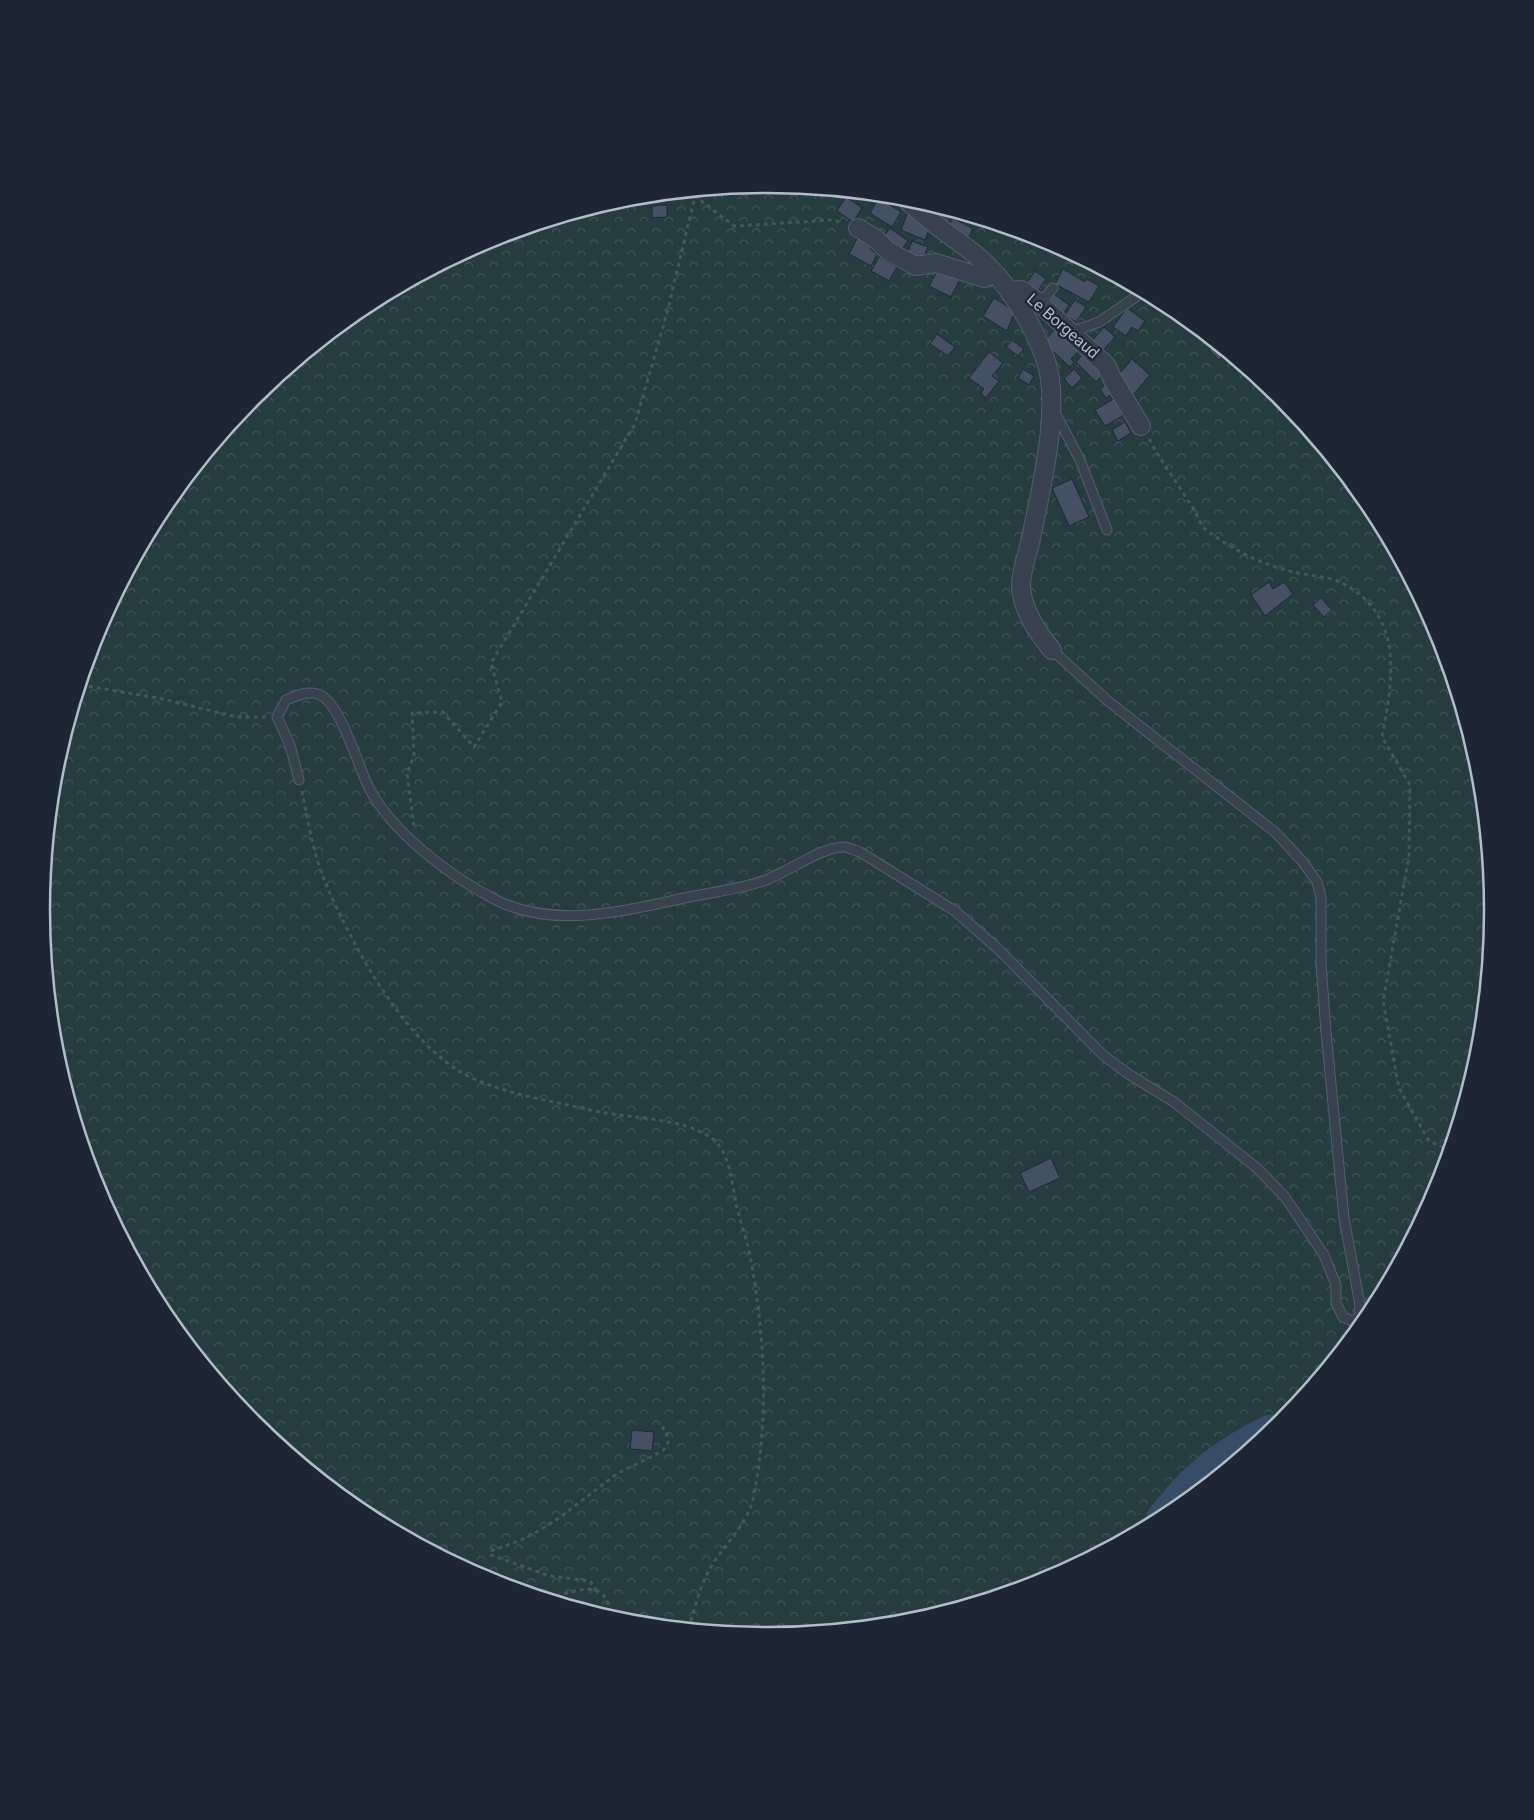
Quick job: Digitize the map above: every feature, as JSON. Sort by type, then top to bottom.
[{"type":"street","points":[[919,210],[994,273],[1009,292],[1029,323],[1044,357],[1052,383],[1051,414],[1021,587],[1032,622],[1052,650]]},
{"type":"street","points":[[858,228],[875,238],[888,251],[916,266],[936,263],[984,278],[994,273]]},
{"type":"street","name":"Le Borgeaud","points":[[1009,292],[1021,290],[1040,304],[1106,364],[1113,380],[1141,426]]},
{"type":"lane","points":[[1040,304],[1052,288]]},
{"type":"lane","points":[[1071,332],[1099,322],[1137,296]]},
{"type":"lane","points":[[1051,414],[1058,418],[1080,460],[1107,530]]},
{"type":"lane","points":[[1052,650],[1108,700],[1276,833],[1302,861],[1317,882],[1321,905],[1321,964],[1326,1032],[1344,1218],[1360,1305],[1359,1313]]},
{"type":"lane","points":[[300,780],[290,745],[278,716],[286,700],[304,693],[312,693],[324,696],[335,709],[373,794],[417,848],[496,900],[520,909],[553,915],[626,911],[735,889],[765,880],[792,869],[817,855],[842,846],[860,852],[955,911],[997,948],[1104,1056],[1130,1075],[1174,1102],[1257,1168],[1286,1197],[1324,1255],[1336,1285],[1336,1303],[1343,1316],[1352,1321],[1355,1319]]},
{"type":"path","points":[[417,848],[408,774],[414,755],[412,714],[443,712],[474,747],[502,702],[491,663],[635,424],[666,313],[695,197]]},
{"type":"path","points":[[696,197],[734,226],[833,220],[858,228]]},
{"type":"path","points":[[1141,426],[1203,527],[1224,543],[1279,569],[1341,582],[1371,604],[1388,632],[1392,684],[1382,737],[1410,785],[1409,857],[1383,1001],[1399,1088],[1429,1141],[1443,1147]]},
{"type":"path","points":[[86,686],[163,699],[236,717],[278,716]]},
{"type":"path","points":[[300,780],[310,833],[325,881],[349,930],[378,985],[440,1058],[468,1076],[507,1091],[610,1115],[678,1124],[712,1138],[722,1152],[730,1171],[750,1255],[758,1315],[762,1373],[762,1440],[754,1498],[746,1518],[709,1570],[690,1622]]},
{"type":"path","points":[[608,1609],[606,1600],[597,1592],[590,1581],[550,1576],[491,1555],[490,1551],[519,1541],[534,1533],[559,1518],[618,1473],[661,1452],[666,1448],[669,1439],[667,1432],[662,1427]]},
{"type":"path","points":[[558,1596],[578,1590],[590,1589],[597,1592]]},
{"type":"green space","points":[[767,193],[861,199],[953,217],[997,231],[1084,267],[1126,289],[1203,341],[1240,371],[1306,437],[1336,474],[1388,551],[1410,593],[1446,680],[1460,724],[1478,816],[1484,910],[1478,1004],[1460,1096],[1446,1140],[1410,1227],[1388,1269],[1336,1346],[1306,1383],[1240,1449],[1203,1479],[1126,1531],[1084,1553],[997,1589],[953,1603],[861,1621],[814,1625],[767,1627],[673,1621],[581,1603],[537,1589],[450,1553],[408,1531],[331,1479],[294,1449],[228,1383],[198,1346],[146,1268],[124,1227],[88,1140],[74,1096],[56,1004],[52,957],[50,910],[56,816],[74,724],[88,680],[124,593],[146,551],[198,474],[228,437],[294,371],[331,341],[409,289],[450,267],[537,231],[581,217],[673,199],[720,195]]},
{"type":"building","points":[[846,198],[862,208],[853,222],[837,211]]},
{"type":"building","points":[[877,202],[888,204],[901,212],[892,227],[870,213]]},
{"type":"building","points":[[667,205],[667,217],[652,218],[652,206]]},
{"type":"building","points":[[932,212],[945,215],[942,221]]},
{"type":"building","points":[[907,214],[931,224],[925,240],[901,230]]},
{"type":"building","points":[[953,218],[973,229],[968,238],[948,226]]},
{"type":"building","points":[[890,228],[908,241],[899,253],[881,240]]},
{"type":"building","points":[[860,233],[874,241],[870,249],[877,254],[871,266],[849,254]]},
{"type":"building","points":[[912,241],[928,247],[921,264],[906,257]]},
{"type":"building","points":[[879,257],[897,267],[889,281],[871,271]]},
{"type":"building","points":[[939,268],[960,279],[951,297],[929,286]]},
{"type":"building","points":[[1063,269],[1085,282],[1087,279],[1099,286],[1089,302],[1055,284]]},
{"type":"building","points":[[1035,271],[1046,279],[1035,295],[1024,287]]},
{"type":"building","points":[[1054,294],[1069,305],[1062,316],[1046,306]]},
{"type":"building","points":[[994,298],[1015,311],[1007,331],[983,316]]},
{"type":"building","points":[[1075,300],[1086,307],[1076,322],[1065,315]]},
{"type":"building","points":[[1127,308],[1145,321],[1138,331],[1132,327],[1126,336],[1113,327]]},
{"type":"building","points":[[1059,325],[1082,347],[1071,359],[1074,362],[1070,367],[1043,342]]},
{"type":"building","points":[[1104,327],[1115,337],[1101,353],[1090,343]]},
{"type":"building","points":[[937,334],[955,347],[948,356],[930,344]]},
{"type":"building","points":[[1012,340],[1024,349],[1018,356],[1006,347]]},
{"type":"building","points":[[1211,348],[1223,357],[1219,360],[1209,350]]},
{"type":"building","points":[[1086,351],[1107,370],[1096,382],[1076,362]]},
{"type":"building","points":[[989,352],[1003,363],[992,376],[999,381],[986,398],[981,393],[984,389],[969,378]]},
{"type":"building","points":[[1132,359],[1150,375],[1133,395],[1115,379]]},
{"type":"building","points":[[1023,369],[1034,376],[1029,385],[1018,378]]},
{"type":"building","points":[[1074,369],[1082,378],[1072,388],[1064,379]]},
{"type":"building","points":[[1108,383],[1115,392],[1106,398],[1100,389]]},
{"type":"building","points":[[1118,396],[1127,413],[1105,426],[1095,410]]},
{"type":"building","points":[[1125,422],[1131,433],[1118,441],[1112,430]]},
{"type":"building","points":[[1072,479],[1089,517],[1069,526],[1052,488]]},
{"type":"building","points":[[1269,582],[1273,589],[1284,582],[1293,594],[1265,616],[1251,595]]},
{"type":"building","points":[[1321,598],[1332,610],[1324,617],[1313,605]]},
{"type":"building","points":[[1051,1158],[1060,1178],[1029,1192],[1020,1173]]},
{"type":"building","points":[[632,1430],[654,1432],[652,1451],[630,1449]]},
{"type":"waterway","points":[[1183,1493],[1211,1466],[1248,1442]]}]
